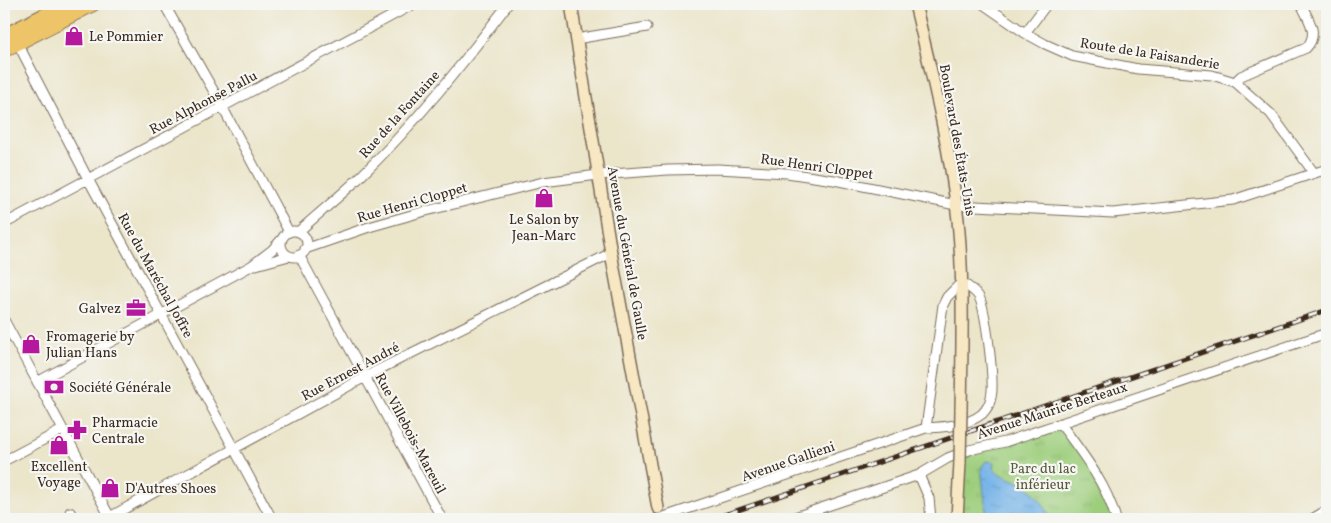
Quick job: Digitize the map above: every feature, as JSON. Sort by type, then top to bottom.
[{"type":"main road","points":[[4,36],[67,4]]},
{"type":"main road","points":[[4,50],[93,4]]},
{"type":"street","points":[[164,4],[289,232]]},
{"type":"street","name":"Rue Alphonse Pallu","points":[[4,224],[414,4]]},
{"type":"street","name":"Rue de la Fontaine","points":[[298,232],[358,178],[412,121],[448,81],[508,4]]},
{"type":"street","name":"Avenue du Général de Gaulle","points":[[571,4],[611,253],[658,514]]},
{"type":"street","name":"Boulevard des États-Unis","points":[[915,4],[945,140],[956,205],[962,282],[960,462],[957,519]]},
{"type":"street","name":"Route de la Faisanderie","points":[[983,4],[1025,33],[1045,44],[1081,58],[1138,68],[1212,75],[1234,82],[1271,114],[1314,173]]},
{"type":"street","points":[[1025,33],[1047,4]]},
{"type":"street","points":[[1234,82],[1240,76],[1306,48],[1312,43],[1314,35],[1301,4]]},
{"type":"street","points":[[576,39],[647,27]]},
{"type":"street","name":"Rue du Maréchal Joffre","points":[[17,42],[88,179],[272,519]]},
{"type":"street","name":"Rue Henri Cloppet","points":[[251,266],[298,253],[369,227],[478,197],[543,182],[598,175],[718,169],[787,173],[844,182],[956,205],[1113,213],[1233,200],[1327,169]]},
{"type":"street","points":[[289,232],[298,232],[306,239],[298,253],[282,249],[282,239],[289,232]]},
{"type":"street","name":"Rue Henri Cloppet","points":[[37,382],[251,266],[272,250],[282,239]]},
{"type":"street","name":"Rue Villebois-Mareuil","points":[[298,253],[442,519]]},
{"type":"street","name":"Rue Ernest André","points":[[109,518],[366,377],[611,253]]},
{"type":"street","points":[[962,282],[979,296],[993,381],[992,396],[982,414],[972,419],[951,426],[926,428],[943,305],[947,297],[962,282]]},
{"type":"street","points":[[4,320],[8,338],[37,382],[109,518]]},
{"type":"street","name":"Avenue Maurice Berteaux","points":[[789,519],[919,475],[948,458],[969,450],[1005,442],[1327,333]]},
{"type":"street","points":[[1060,423],[1097,474],[1112,504],[1116,519]]},
{"type":"street","name":"Avenue Gallieni","points":[[658,514],[926,428]]},
{"type":"street","points":[[4,461],[62,430]]},
{"type":"street","points":[[919,475],[929,498],[931,519]]},
{"type":"street","points":[[1312,519],[1327,510]]},
{"type":"green space","name":"Parc du lac inférieur","points":[[1060,423],[1097,474],[1116,519],[957,519],[960,453]]},
{"type":"water","points":[[986,461],[994,462],[993,467],[1003,476],[1029,488],[1037,496],[1051,519],[987,519],[981,468]]},
{"type":"railway","points":[[712,519],[1327,310]]},
{"type":"place","name":"Le Pommier","points":[[74,36]]},
{"type":"place","name":"Le Salon by Jean-Marc","points":[[544,198]]},
{"type":"place","name":"Galvez","points":[[136,308]]},
{"type":"place","name":"Fromagerie by Julian Hans","points":[[31,344]]},
{"type":"place","name":"Société Générale","points":[[54,387]]},
{"type":"place","name":"Pharmacie Centrale","points":[[77,430]]},
{"type":"place","name":"Excellent Voyage","points":[[59,445]]},
{"type":"place","name":"D'Autres Shoes","points":[[110,488]]}]
